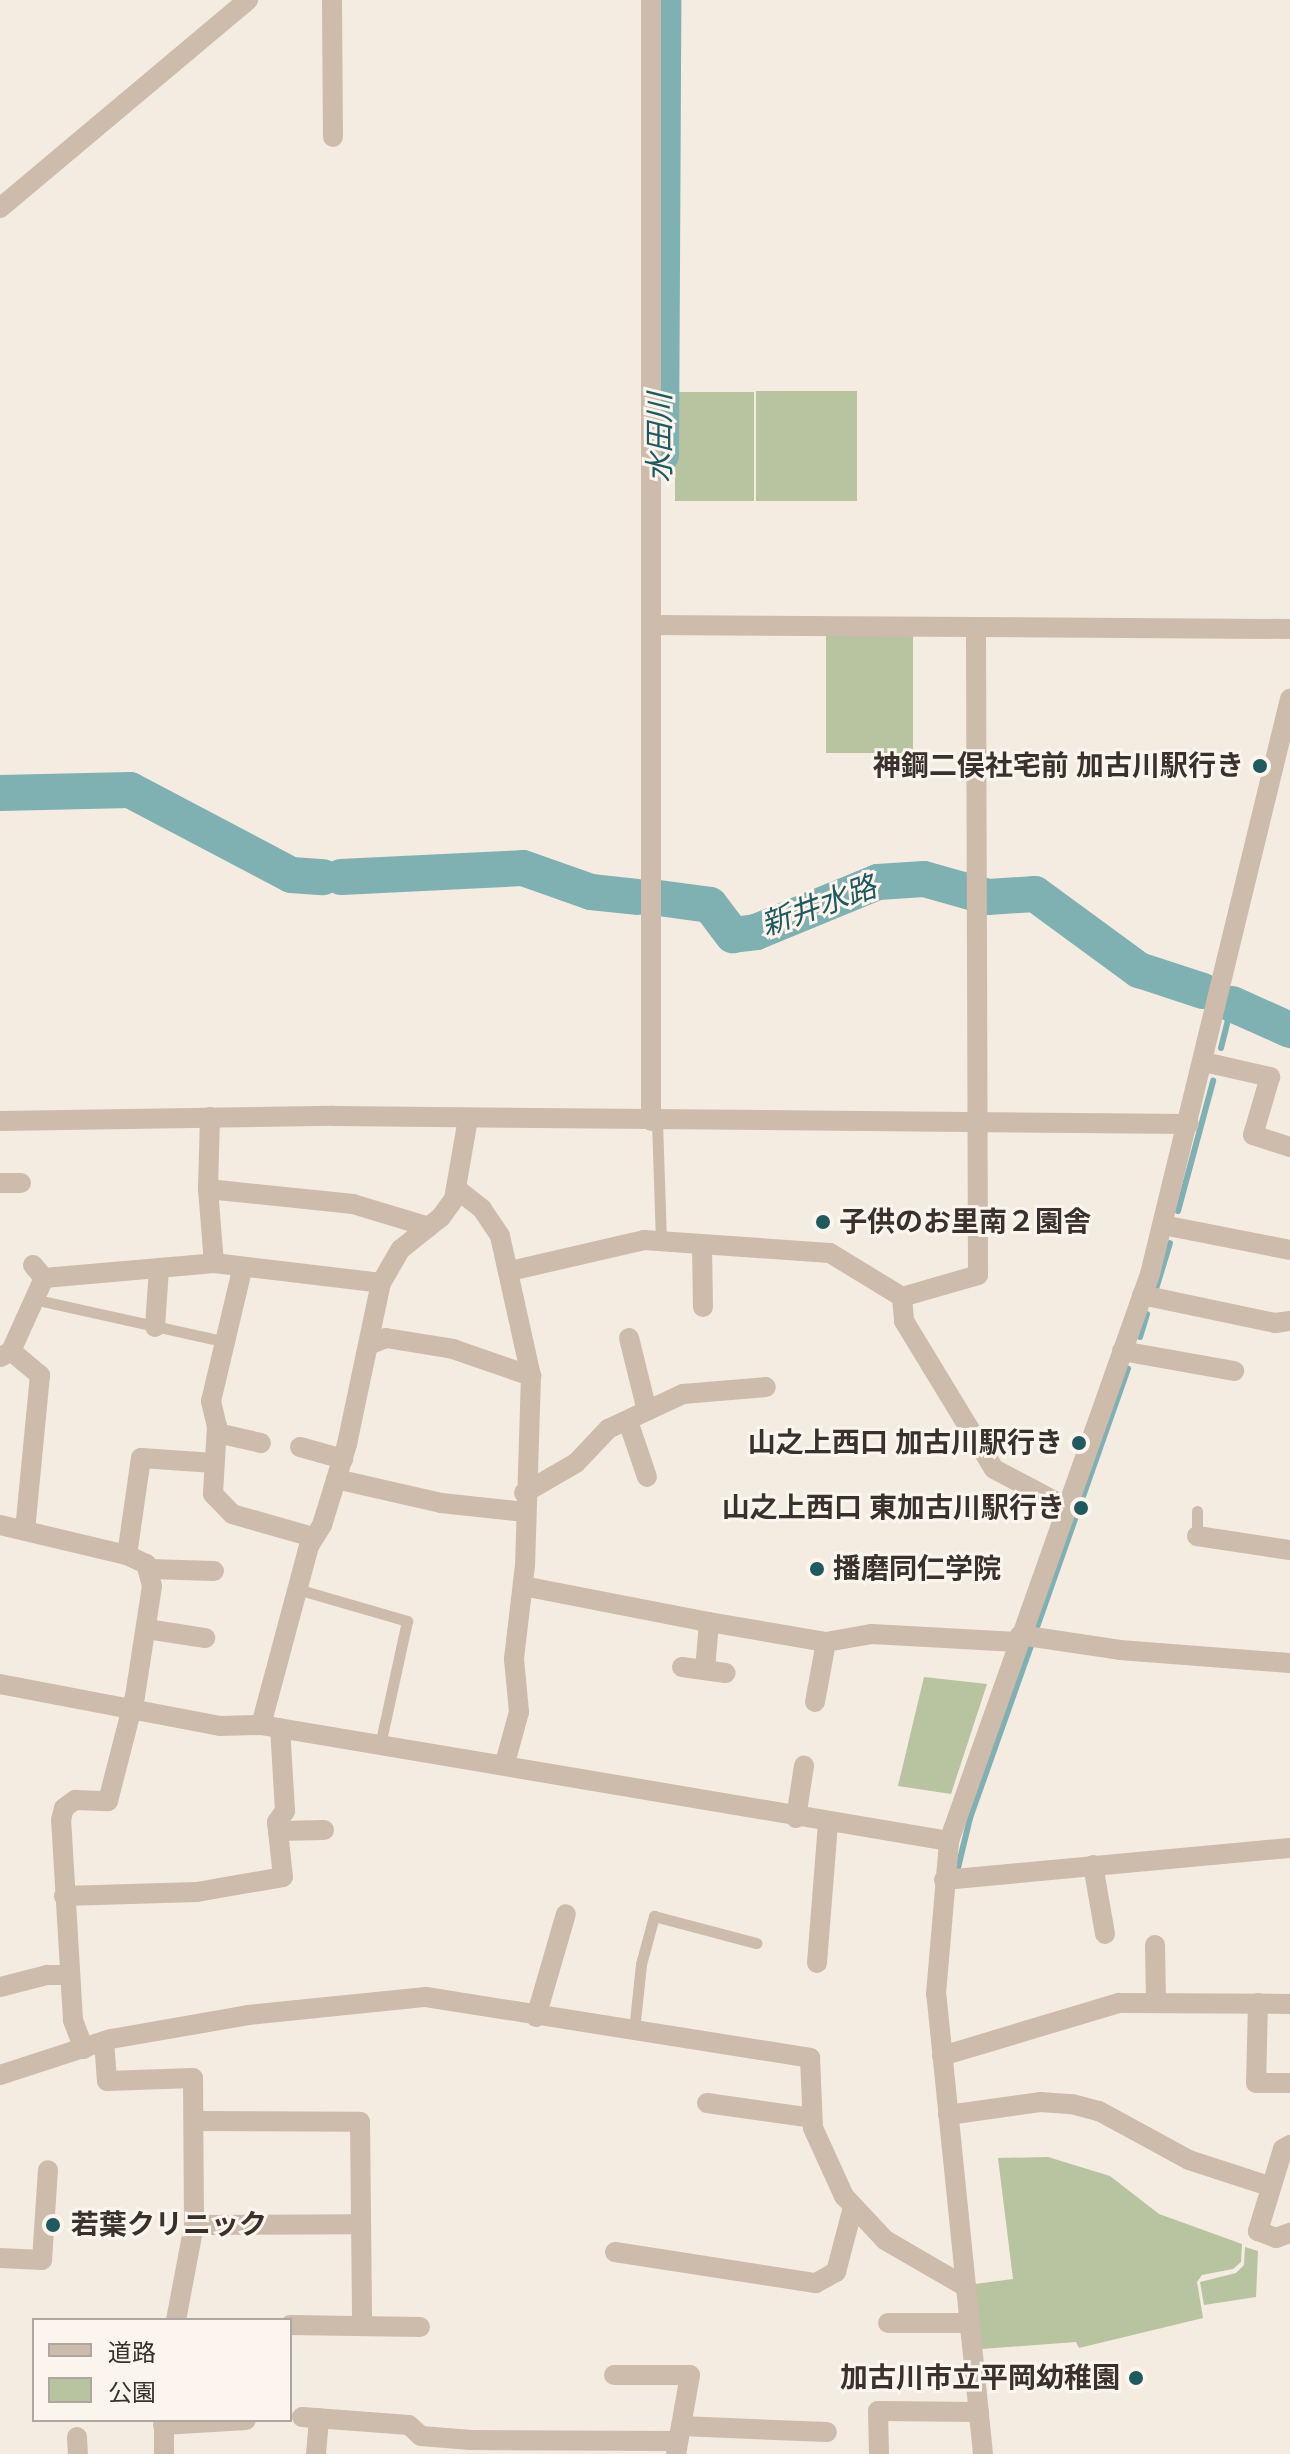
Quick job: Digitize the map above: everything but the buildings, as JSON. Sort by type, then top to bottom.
[{"type":"street","points":[[0,208],[248,0]]},
{"type":"street","points":[[332,0],[333,137]]},
{"type":"street","points":[[651,0],[654,1121]]},
{"type":"street","points":[[654,625],[976,630],[1290,629]]},
{"type":"street","points":[[510,1271],[644,1240],[830,1253],[902,1297],[978,1275],[976,630]]},
{"type":"street","points":[[983,2454],[936,1994],[949,1841],[1018,1638],[1142,1295],[1163,1225],[1290,699]]},
{"type":"street","points":[[1204,1062],[1270,1077],[1253,1135],[1290,1147]]},
{"type":"street","points":[[0,1121],[210,1117],[1189,1124]]},
{"type":"street","points":[[210,1117],[208,1189],[214,1263]]},
{"type":"street","points":[[64,1896],[183,1893],[283,1877],[278,1831],[285,1811],[271,1726],[297,1589],[313,1537],[340,1469],[371,1344],[381,1283],[401,1249],[429,1227],[458,1190],[468,1119]]},
{"type":"street","points":[[0,1183],[21,1183]]},
{"type":"street","points":[[208,1189],[353,1204],[429,1227]]},
{"type":"street","points":[[458,1190],[494,1223],[510,1271],[531,1376],[523,1586],[514,1659],[519,1712],[505,1763]]},
{"type":"street","points":[[1163,1225],[1290,1250]]},
{"type":"street","points":[[702,1245],[703,1307]]},
{"type":"street","points":[[25,1530],[40,1375],[5,1354],[32,1299],[38,1272],[214,1263],[242,1270],[381,1283]]},
{"type":"street","points":[[155,1327],[159,1268]]},
{"type":"street","points":[[242,1270],[211,1401],[217,1433],[213,1494],[225,1510],[313,1537]]},
{"type":"street","points":[[1142,1295],[1275,1323],[1290,1321]]},
{"type":"street","points":[[902,1297],[904,1321],[994,1469],[1066,1507]]},
{"type":"street","points":[[371,1344],[386,1338],[453,1349],[531,1376]]},
{"type":"street","points":[[629,1338],[647,1411]]},
{"type":"street","points":[[1122,1351],[1234,1371]]},
{"type":"street","points":[[300,1447],[340,1469],[441,1503],[524,1502],[576,1463],[608,1429],[683,1394],[766,1387]]},
{"type":"street","points":[[628,1421],[647,1477]]},
{"type":"street","points":[[217,1433],[261,1443]]},
{"type":"street","points":[[127,1555],[141,1458],[214,1463]]},
{"type":"street","points":[[0,1525],[127,1555],[149,1569],[214,1571]]},
{"type":"street","points":[[1197,1536],[1290,1550]]},
{"type":"street","points":[[84,2049],[73,2020],[64,1896],[64,1808],[75,1800],[108,1801],[147,1629],[149,1569]]},
{"type":"street","points":[[523,1586],[826,1642],[872,1634],[1018,1638],[1120,1650],[1290,1663]]},
{"type":"street","points":[[705,1670],[709,1622]]},
{"type":"street","points":[[147,1629],[205,1638]]},
{"type":"street","points":[[815,1702],[826,1642]]},
{"type":"street","points":[[682,1667],[726,1673]]},
{"type":"street","points":[[0,1684],[220,1726],[271,1726],[505,1763],[828,1824],[949,1841]]},
{"type":"street","points":[[796,1818],[805,1765]]},
{"type":"street","points":[[817,1963],[828,1824]]},
{"type":"street","points":[[278,1831],[324,1830]]},
{"type":"street","points":[[944,1880],[1047,1874],[1093,1865],[1290,1848]]},
{"type":"street","points":[[1093,1865],[1105,1934]]},
{"type":"street","points":[[536,2017],[566,1914]]},
{"type":"street","points":[[1155,1945],[1156,2002]]},
{"type":"street","points":[[0,1987],[47,1975],[70,1975]]},
{"type":"street","points":[[0,2075],[104,2041],[248,2015],[426,1997],[536,2017],[810,2058],[812,2118],[822,2155],[853,2207],[910,2258],[966,2287]]},
{"type":"street","points":[[942,2056],[1119,2003],[1290,2004]]},
{"type":"street","points":[[1258,2003],[1256,2083],[1290,2083]]},
{"type":"street","points":[[104,2041],[107,2081],[193,2078],[194,2225],[176,2318]]},
{"type":"street","points":[[948,2115],[1040,2102],[1072,2104],[1099,2111],[1189,2160],[1269,2186]]},
{"type":"street","points":[[707,2103],[812,2118]]},
{"type":"street","points":[[195,2121],[360,2122],[358,2224],[362,2324]]},
{"type":"street","points":[[1290,2145],[1283,2149],[1269,2186],[1258,2231],[1276,2238],[1290,2233]]},
{"type":"street","points":[[0,2258],[42,2260],[48,2170]]},
{"type":"street","points":[[615,2252],[708,2259],[816,2283],[826,2280],[841,2261],[853,2207]]},
{"type":"street","points":[[194,2225],[358,2224]]},
{"type":"street","points":[[888,2323],[970,2323]]},
{"type":"street","points":[[292,2325],[420,2327]]},
{"type":"street","points":[[614,2375],[690,2375],[679,2440]]},
{"type":"street","points":[[879,2454],[878,2411],[979,2412]]},
{"type":"street","points":[[316,2454],[311,2418],[409,2425],[420,2445],[470,2447],[827,2432]]},
{"type":"street","points":[[164,2454],[164,2422],[231,2431]]},
{"type":"lane","points":[[654,1121],[661,1242]]},
{"type":"lane","points":[[32,1299],[227,1342]]},
{"type":"lane","points":[[1197,1511],[1197,1536]]},
{"type":"lane","points":[[297,1589],[407,1621],[380,1745]]},
{"type":"lane","points":[[634,2030],[641,1964],[654,1916],[756,1943]]},
{"type":"green space","points":[[756,391],[857,391],[857,501],[756,501]]},
{"type":"green space","points":[[675,392],[754,392],[754,501],[675,501]]},
{"type":"green space","points":[[826,636],[913,636],[913,753],[826,753]]},
{"type":"green space","points":[[924,1677],[987,1684],[951,1794],[898,1786]]},
{"type":"green space","points":[[1048,2157],[1110,2176],[1159,2214],[1242,2244],[1241,2262],[1233,2269],[1202,2275],[1197,2282],[1203,2318],[1079,2348],[1076,2342],[981,2349],[975,2284],[1013,2279],[998,2158]]},
{"type":"green space","points":[[1245,2247],[1258,2251],[1256,2297],[1204,2305],[1200,2282],[1236,2273],[1244,2265]]},
{"type":"waterway","name":"水田川","points":[[661,455],[663,0]]},
{"type":"waterway","name":"新井水路","points":[[0,793],[130,790],[291,875],[323,877]]},
{"type":"waterway","name":"新井水路","points":[[341,877],[523,868],[591,892],[637,897]]},
{"type":"waterway","name":"新井水路","points":[[659,898],[710,905],[733,935],[756,932],[878,882],[924,879],[988,897],[1035,894],[1139,970],[1203,991]]},
{"type":"waterway","points":[[1221,1048],[1232,1004]]},
{"type":"waterway","name":"新井水路","points":[[1232,1004],[1290,1030]]},
{"type":"waterway","points":[[1178,1211],[1213,1081]]},
{"type":"waterway","points":[[1156,1289],[1170,1243]]},
{"type":"waterway","points":[[1140,1337],[1147,1314]]},
{"type":"waterway","points":[[1037,1627],[1128,1369]]},
{"type":"waterway","points":[[956,1876],[970,1818],[1031,1646]]},
{"type":"place","name":"神鋼二俣社宅前 加古川駅行き","points":[[1260,766]]},
{"type":"place","name":"子供のお里南２園舎","points":[[823,1222]]},
{"type":"place","name":"山之上西口 加古川駅行き","points":[[1079,1443]]},
{"type":"place","name":"山之上西口 東加古川駅行き","points":[[1081,1508]]},
{"type":"place","name":"播磨同仁学院","points":[[817,1569]]},
{"type":"place","name":"若葉クリニック","points":[[53,2225]]},
{"type":"place","name":"加古川市立平岡幼稚園","points":[[1136,2378]]}]
